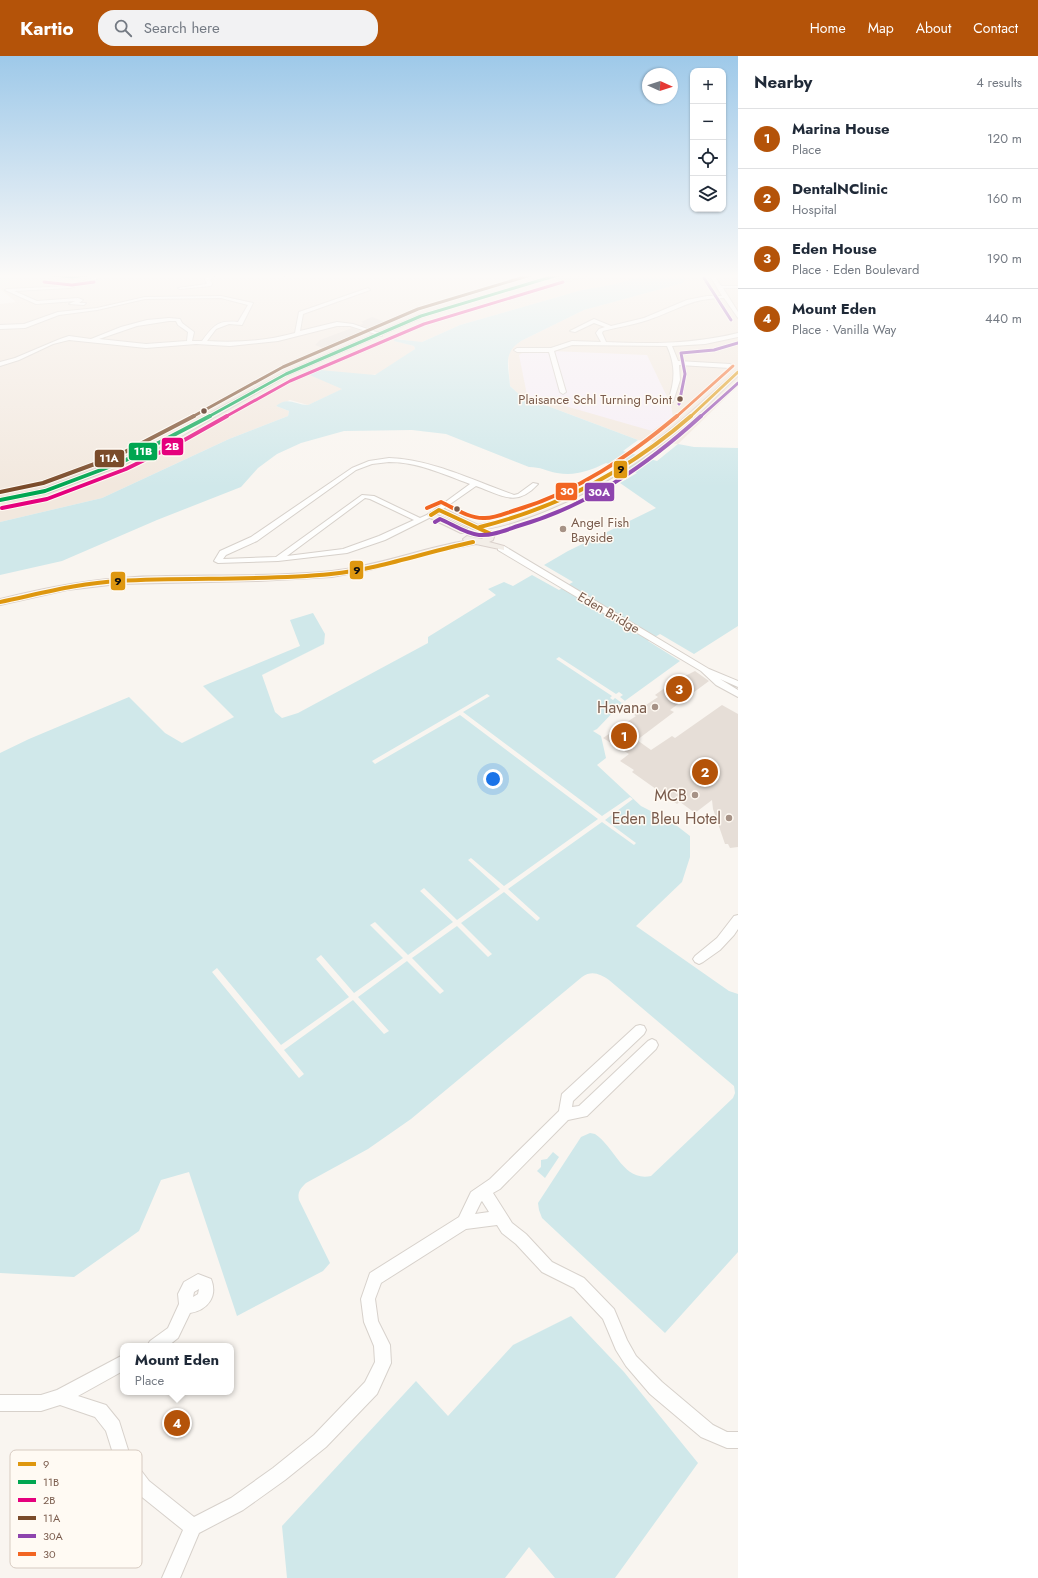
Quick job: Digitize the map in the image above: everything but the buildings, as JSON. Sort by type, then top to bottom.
[{"type":"main road","points":[[0,500],[52,488],[127,459],[175,436],[286,374],[356,345]]},
{"type":"main road","points":[[430,551],[478,527],[520,518],[551,507],[620,470],[685,422],[738,372]]},
{"type":"main road","points":[[439,510],[487,530],[501,548]]},
{"type":"main road","points":[[431,515],[464,533],[466,539],[501,548]]},
{"type":"main road","points":[[0,602],[53,590],[91,584],[134,580],[268,578],[332,574],[387,564],[430,551],[485,541],[491,535],[520,518]]},
{"type":"street","points":[[0,364],[9,362],[46,345]]},
{"type":"street","points":[[137,345],[160,345]]},
{"type":"street","points":[[516,350],[551,350],[566,345]]},
{"type":"street","points":[[637,345],[680,345]]},
{"type":"street","points":[[669,346],[676,363],[679,376],[671,401]]},
{"type":"street","points":[[551,350],[563,392]]},
{"type":"street","points":[[676,363],[730,366]]},
{"type":"street","points":[[475,483],[431,515],[382,538],[344,551],[278,559],[218,561],[224,553],[254,539],[354,469],[372,462],[397,460],[411,461],[517,497],[535,484]]},
{"type":"street","points":[[278,559],[364,496],[372,498],[419,520]]},
{"type":"street","name":"Eden Bridge","points":[[501,548],[704,669]]},
{"type":"street","points":[[704,669],[728,678],[738,684]]},
{"type":"street","points":[[704,669],[719,682],[738,694]]},
{"type":"street","points":[[699,959],[716,948],[726,937],[738,919]]},
{"type":"street","points":[[464,1222],[476,1197],[495,1184],[519,1161],[565,1114],[567,1098],[640,1030]]},
{"type":"street","points":[[565,1114],[582,1112],[652,1045]]},
{"type":"street","points":[[484,1191],[507,1228],[521,1239],[547,1267],[579,1283],[609,1314],[621,1345],[631,1361],[656,1388],[707,1431],[727,1440],[738,1440]]},
{"type":"street","points":[[171,1578],[194,1527],[237,1504],[279,1474],[320,1441],[371,1388],[383,1363],[382,1345],[372,1322],[368,1299],[376,1278],[464,1222],[501,1218]]},
{"type":"street","points":[[160,1343],[173,1334],[186,1305]]},
{"type":"street","points":[[0,1403],[41,1403],[60,1397],[120,1366]]},
{"type":"street","points":[[60,1397],[100,1411],[113,1426],[120,1450]]},
{"type":"street","points":[[142,1486],[194,1527]]},
{"type":"shaded area","points":[[0,345],[414,346],[415,349],[379,374],[371,375],[308,405],[290,400],[276,406],[289,411],[288,416],[229,439],[102,498],[0,522]]},
{"type":"shaded area","points":[[515,345],[738,345],[738,386],[678,444],[638,440],[521,396],[510,386],[508,354],[511,348]]},
{"type":"shaded area","points":[[527,350],[647,355],[671,405],[673,417],[652,431],[527,395],[519,355]]},
{"type":"water","points":[[410,345],[516,345],[511,351],[508,361],[510,386],[521,396],[638,440],[623,451],[657,461],[678,444],[694,447],[738,448],[738,626],[694,654],[660,634],[648,641],[680,661],[622,703],[597,729],[593,731],[601,736],[606,758],[597,765],[641,806],[672,822],[690,836],[690,857],[682,882],[636,926],[729,991],[738,994],[738,1252],[665,1333],[542,1218],[538,1203],[581,1137],[590,1133],[595,1134],[602,1140],[626,1169],[633,1174],[651,1176],[733,1098],[735,1093],[734,1086],[609,980],[593,973],[582,977],[411,1119],[368,1149],[306,1183],[299,1192],[299,1200],[330,1263],[323,1271],[237,1316],[189,1172],[161,1180],[139,1231],[74,1277],[0,1273],[0,753],[29,739],[129,697],[165,733],[182,743],[234,717],[203,686],[300,646],[290,620],[313,613],[325,634],[324,644],[262,675],[275,712],[282,718],[298,713],[428,643],[428,637],[496,595],[488,589],[504,582],[513,586],[532,575],[559,590],[573,582],[544,565],[568,551],[656,508],[620,483],[637,473],[606,463],[582,472],[564,474],[529,467],[446,434],[412,430],[344,431],[301,443],[277,454],[258,468],[241,487],[157,520],[62,561],[0,575],[0,522],[102,498],[229,439],[288,416],[289,411],[276,406],[280,403],[288,401],[308,405],[342,389],[305,373],[309,369],[375,375],[415,349],[414,346]]},
{"type":"water","points":[[553,1152],[559,1157],[545,1178],[537,1171],[541,1167],[541,1160],[547,1159]]},
{"type":"water","points":[[571,1316],[624,1372],[698,1463],[615,1578],[555,1578],[529,1547],[505,1578],[287,1578],[282,1526],[416,1381],[448,1416],[513,1345]]},
{"type":"pier","points":[[559,657],[616,694],[619,692],[623,695],[620,697],[625,701],[622,703],[615,698],[613,700],[610,698],[612,696],[556,659]]},
{"type":"pier","points":[[487,694],[490,696],[463,712],[602,816],[630,797],[633,799],[605,820],[636,843],[634,845],[602,822],[508,889],[540,918],[537,921],[504,892],[461,923],[492,954],[488,957],[457,926],[412,958],[444,991],[440,994],[407,961],[358,997],[389,1031],[384,1034],[353,1000],[284,1050],[304,1074],[299,1078],[212,972],[217,968],[281,1045],[349,997],[316,959],[321,955],[354,993],[403,958],[370,925],[375,922],[408,955],[453,922],[420,891],[424,888],[457,920],[500,889],[468,860],[471,858],[504,886],[598,819],[460,715],[375,764],[372,761]]},
{"type":"transit line","name":"11A","points":[[0,492],[43,483],[119,455],[171,429],[283,367],[334,345]]},
{"type":"transit line","name":"11B","points":[[0,500],[45,491],[122,462],[175,436],[286,374],[353,345]]},
{"type":"transit line","name":"2B","points":[[2,508],[47,499],[126,469],[179,443],[290,381],[375,345]]},
{"type":"transit line","name":"30A","points":[[679,404],[685,374],[681,353],[714,350],[731,345]]},
{"type":"transit line","name":"30","points":[[427,508],[441,502],[470,515],[486,518],[539,503],[570,490],[600,474],[657,434],[733,366]]},
{"type":"transit line","name":"9","points":[[480,527],[536,511],[589,488],[614,473],[638,458],[685,422],[738,372]]},
{"type":"transit line","name":"30A","points":[[435,522],[440,519],[470,533],[486,535],[542,519],[574,506],[604,490],[633,471],[687,429],[738,383]]},
{"type":"transit line","name":"9","points":[[431,515],[439,510],[491,534]]},
{"type":"transit line","name":"9","points":[[0,602],[67,588],[118,581],[258,578],[332,574],[369,568],[434,550],[473,542]]},
{"type":"place","name":"Plaisance Schl Turning Point","points":[[680,399]]},
{"type":"place","name":"Angel Fish Bayside","points":[[563,529]]},
{"type":"place","name":"Eden House","points":[[679,689]]},
{"type":"place","name":"Havana","points":[[655,707]]},
{"type":"place","name":"Marina House","points":[[624,736]]},
{"type":"place","name":"DentalNClinic","points":[[705,772]]},
{"type":"place","name":"MCB","points":[[695,795]]},
{"type":"place","name":"Eden Bleu Hotel","points":[[729,818]]},
{"type":"place","name":"Mount Eden","points":[[177,1423]]}]
